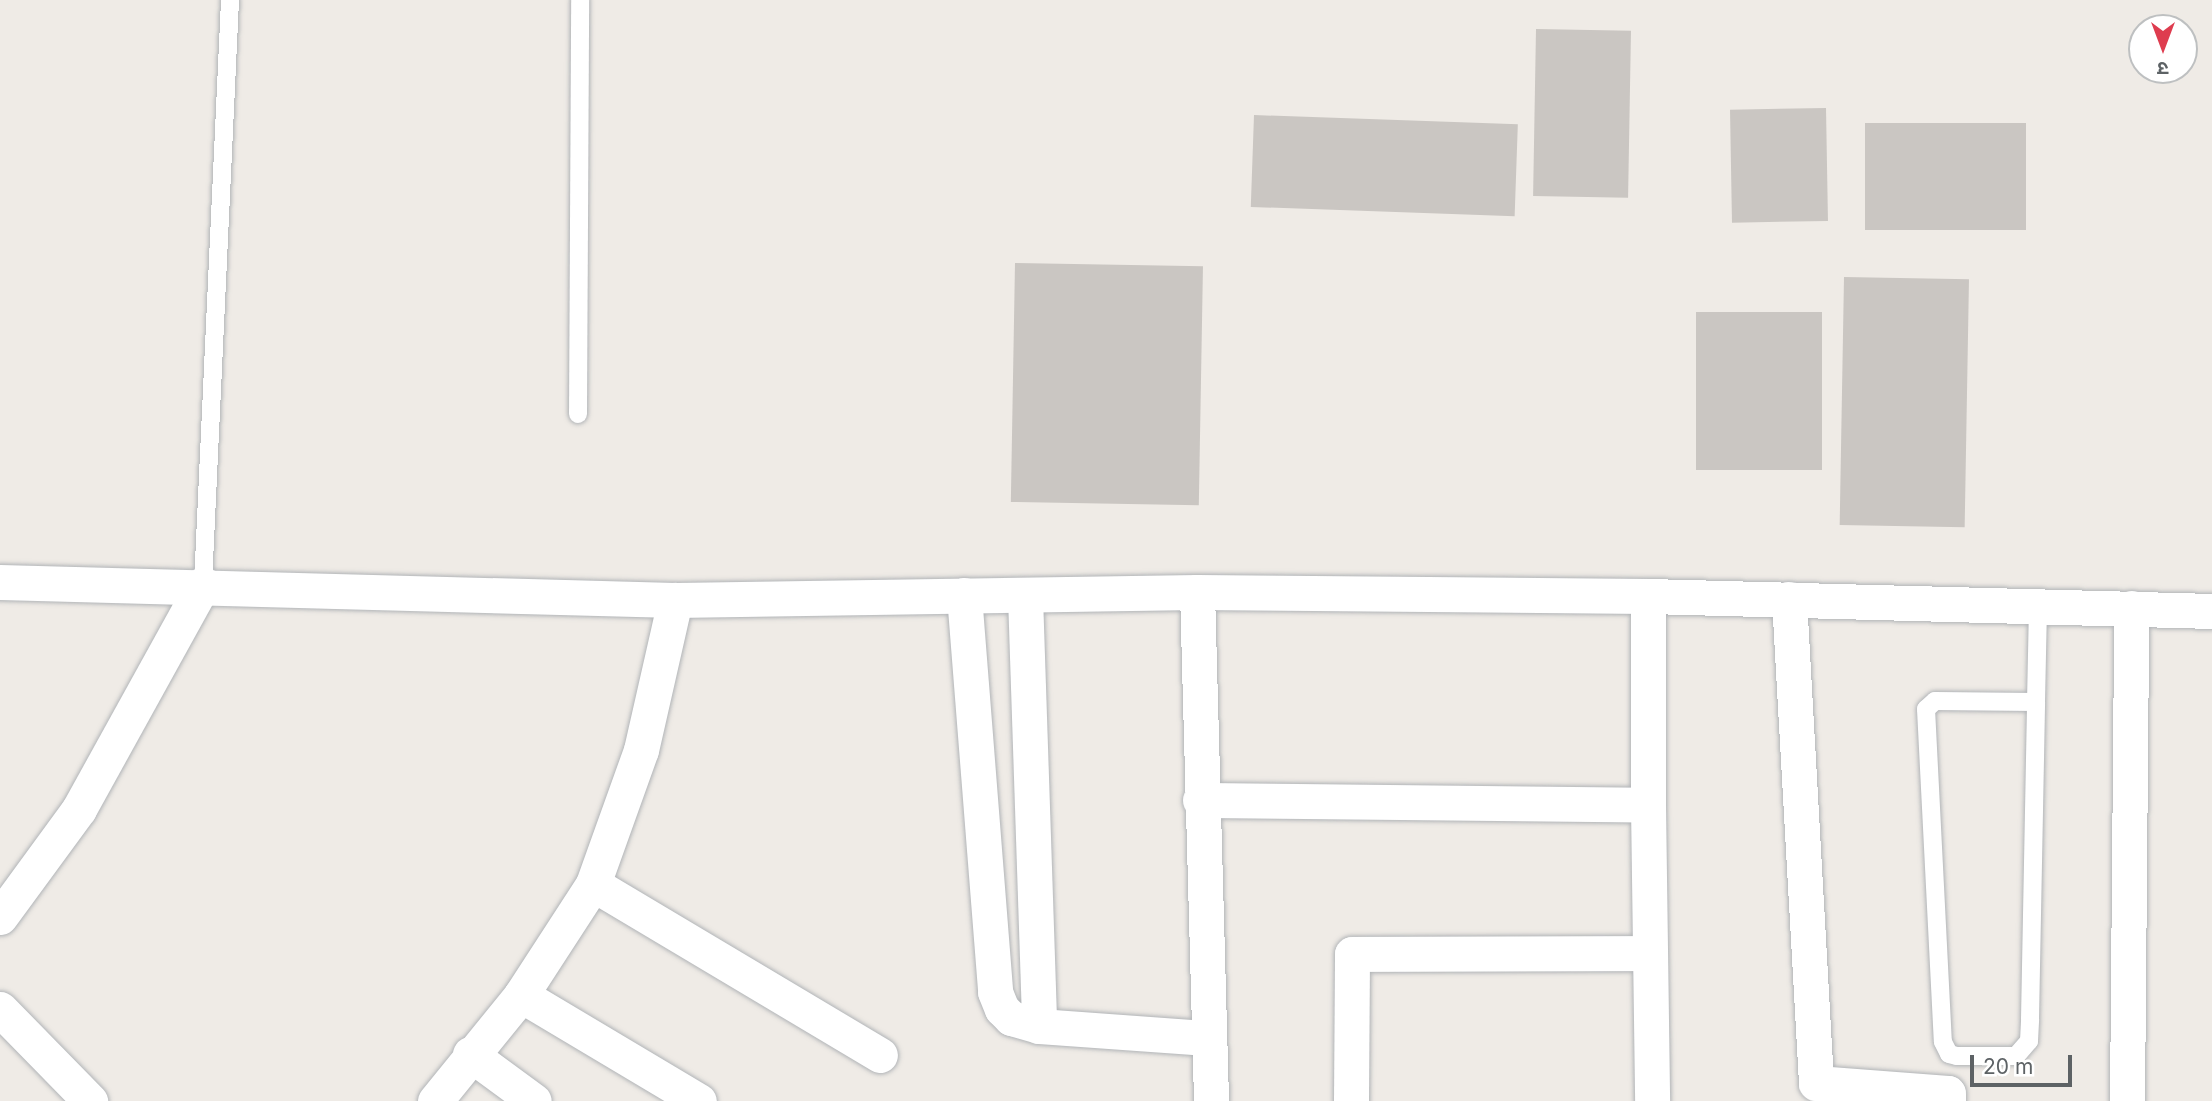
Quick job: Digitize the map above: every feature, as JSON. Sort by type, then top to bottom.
[{"type":"street","points":[[0,582],[204,584],[675,600],[1197,592],[1648,596],[2212,611]]},
{"type":"street","points":[[0,917],[79,809],[204,584]]},
{"type":"street","points":[[1197,592],[1200,800],[1211,1101]]},
{"type":"street","points":[[964,595],[995,992],[1011,1018],[1039,1026],[1209,1038]]},
{"type":"street","points":[[1025,596],[1039,1026]]},
{"type":"street","points":[[1648,596],[1652,1101]]},
{"type":"street","points":[[1789,599],[1816,1092],[1956,1098]]},
{"type":"street","points":[[435,1101],[470,1054],[521,995],[593,884],[641,750],[675,600]]},
{"type":"street","points":[[2127,1101],[2131,608]]},
{"type":"street","points":[[1200,800],[1648,805]]},
{"type":"street","points":[[593,884],[880,1055]]},
{"type":"street","points":[[1351,1101],[1352,954],[1650,953]]},
{"type":"street","points":[[521,995],[699,1101]]},
{"type":"street","points":[[7,1028],[90,1101]]},
{"type":"street","points":[[470,1054],[534,1101]]},
{"type":"lane","points":[[204,584],[230,0]]},
{"type":"lane","points":[[578,414],[580,0]]},
{"type":"lane","points":[[2036,702],[1936,701],[1926,709],[1943,1042],[1949,1054],[1957,1056],[2016,1056],[2029,1041],[2038,606]]},
{"type":"building","points":[[1536,29],[1631,31],[1628,198],[1533,196]]},
{"type":"building","points":[[1826,108],[1828,221],[1732,223],[1730,110]]},
{"type":"building","points":[[1254,115],[1518,124],[1515,216],[1251,207]]},
{"type":"building","points":[[1865,123],[2026,123],[2026,230],[1865,230]]},
{"type":"building","points":[[1015,263],[1203,266],[1199,505],[1011,502]]},
{"type":"building","points":[[1844,277],[1969,279],[1965,527],[1840,525]]},
{"type":"building","points":[[1696,312],[1822,312],[1822,470],[1696,470]]}]
